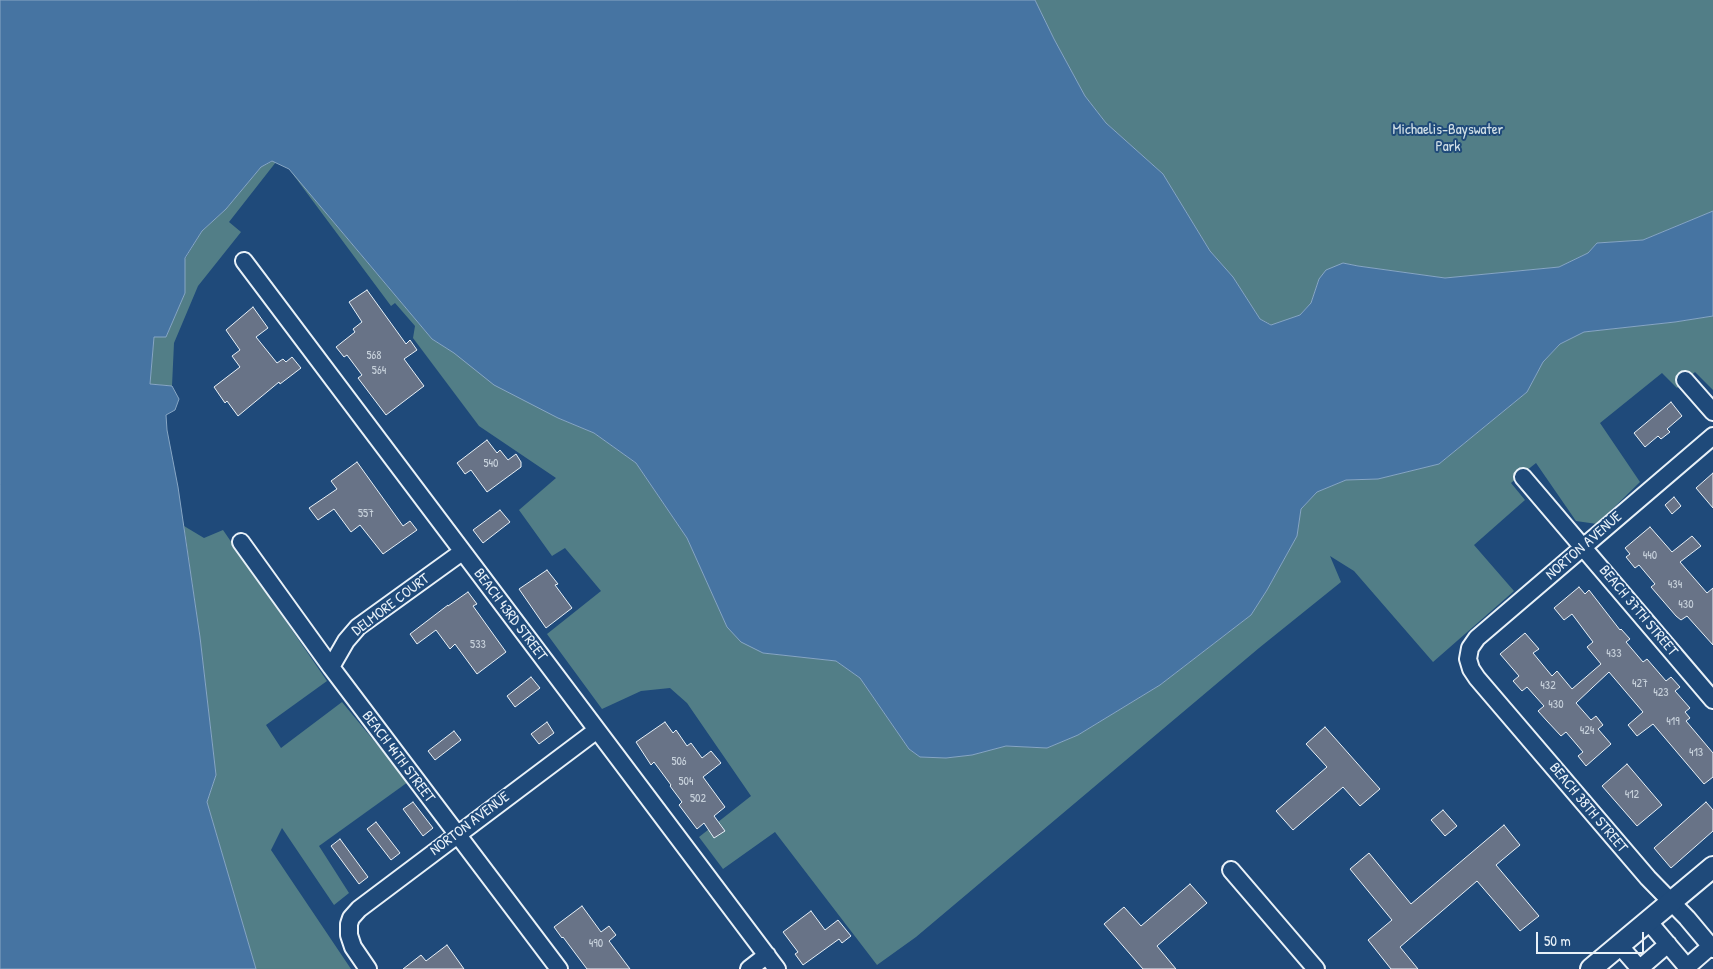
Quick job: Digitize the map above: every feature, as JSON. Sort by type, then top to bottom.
[{"type":"main road","points":[[1593,968],[1713,867]]},
{"type":"street","name":"BEACH 43RD STREET","points":[[244,261],[777,969]]},
{"type":"street","points":[[1685,380],[1713,412]]},
{"type":"street","name":"NORTON AVENUE","points":[[1469,663],[1470,648],[1477,638],[1713,436]]},
{"type":"street","name":"BEACH 37TH STREET","points":[[1523,477],[1713,700]]},
{"type":"street","name":"BEACH 44TH STREET","points":[[242,542],[331,667],[559,969]]},
{"type":"street","name":"DELMORE COURT","points":[[331,667],[346,641],[358,627],[462,552]]},
{"type":"street","name":"BEACH 38TH STREET","points":[[1469,663],[1477,678],[1648,878],[1712,947]]},
{"type":"street","name":"NORTON AVENUE","points":[[368,969],[353,947],[349,934],[349,924],[354,914],[364,904],[597,730]]},
{"type":"street","points":[[1232,870],[1316,969]]},
{"type":"street","points":[[1648,921],[1668,944],[1681,966],[1687,966],[1712,947]]},
{"type":"street","points":[[1619,945],[1640,969],[1668,944]]},
{"type":"street","points":[[749,969],[767,956]]},
{"type":"green space","name":"Michaelis-Bayswater Park","points":[[1035,0],[1713,0],[1713,211],[1643,240],[1597,243],[1588,253],[1559,267],[1445,278],[1343,263],[1319,279],[1311,303],[1300,315],[1272,325],[1260,319],[1233,277],[1210,251],[1163,174],[1106,123],[1085,96]]},
{"type":"green space","points":[[273,161],[276,162],[229,222],[241,232],[198,286],[174,343],[172,386],[150,384],[154,337],[166,337],[185,293],[185,259],[202,231],[226,209],[261,167]]},
{"type":"green space","points":[[289,169],[432,339],[558,418],[594,433],[636,463],[687,538],[727,627],[763,653],[836,661],[860,678],[909,749],[920,757],[946,758],[972,755],[1006,746],[1047,748],[1078,735],[1160,685],[1251,615],[1297,536],[1301,509],[1317,492],[1346,480],[1378,479],[1439,464],[1527,392],[1543,362],[1560,344],[1584,332],[1713,316],[1713,390],[1695,372],[1677,388],[1662,373],[1600,423],[1640,482],[1597,524],[1576,521],[1536,463],[1511,483],[1525,500],[1474,545],[1514,591],[1433,662],[1354,571],[1330,556],[1341,582],[1259,648],[916,937],[877,965],[775,832],[723,869],[699,837],[751,796],[687,703],[670,688],[641,691],[602,709],[547,634],[601,591],[565,548],[552,556],[519,510],[556,478],[479,426],[413,338],[415,326],[395,303],[391,306]]},
{"type":"green space","points":[[184,526],[204,538],[223,530],[327,681],[266,725],[281,748],[342,702],[408,782],[319,846],[349,893],[334,905],[282,828],[271,850],[351,969],[256,969],[207,802],[216,775],[200,637]]},
{"type":"water","points":[[0,0],[1035,0],[1085,96],[1106,123],[1163,174],[1210,251],[1233,277],[1260,319],[1271,325],[1300,315],[1311,303],[1319,279],[1326,270],[1343,263],[1445,278],[1559,267],[1588,253],[1597,243],[1643,240],[1713,211],[1713,316],[1584,332],[1560,344],[1543,362],[1527,392],[1439,464],[1378,479],[1346,480],[1317,492],[1301,509],[1297,536],[1251,615],[1160,685],[1078,735],[1047,748],[1006,746],[972,755],[946,758],[920,757],[909,749],[860,678],[836,661],[763,653],[741,642],[727,627],[687,538],[636,463],[594,433],[558,418],[494,385],[454,353],[432,339],[289,169],[272,161],[261,167],[226,209],[202,231],[185,258],[185,293],[166,337],[154,337],[150,384],[172,386],[179,399],[175,410],[166,415],[167,430],[178,487],[200,637],[216,775],[207,802],[256,969],[0,969]]},
{"type":"building","points":[[367,290],[406,344],[410,340],[417,350],[404,359],[424,386],[386,415],[358,378],[362,375],[347,355],[344,357],[336,347],[355,332],[353,329],[362,322],[349,302]]},
{"type":"building","points":[[253,307],[268,328],[256,337],[277,363],[283,359],[286,362],[292,357],[301,368],[280,384],[279,382],[238,416],[227,401],[225,403],[214,387],[240,367],[232,356],[240,350],[226,330]]},
{"type":"building","points":[[1671,402],[1682,416],[1667,429],[1670,432],[1661,439],[1658,436],[1645,447],[1634,433]]},
{"type":"building","points":[[487,440],[497,453],[500,450],[508,460],[516,454],[521,462],[521,467],[487,492],[471,470],[465,474],[457,463]]},
{"type":"building","points":[[357,462],[403,526],[410,521],[417,530],[383,554],[360,525],[351,532],[334,509],[318,520],[309,508],[337,489],[331,481]]},
{"type":"building","points":[[1713,473],[1713,508],[1696,488]]},
{"type":"building","points":[[1674,497],[1681,506],[1672,514],[1665,505]]},
{"type":"building","points":[[500,510],[510,522],[483,543],[473,530]]},
{"type":"building","points":[[1650,527],[1672,552],[1692,536],[1701,546],[1680,562],[1707,593],[1713,588],[1713,645],[1687,616],[1681,620],[1676,616],[1651,587],[1655,584],[1639,565],[1635,568],[1626,557],[1630,554],[1625,548]]},
{"type":"building","points":[[547,570],[558,584],[555,585],[572,608],[546,628],[519,589]]},
{"type":"building","points":[[1579,587],[1585,594],[1589,590],[1620,630],[1630,639],[1626,642],[1643,662],[1647,659],[1666,681],[1671,677],[1680,687],[1675,691],[1690,708],[1685,712],[1690,718],[1686,721],[1713,753],[1713,777],[1704,784],[1653,724],[1637,736],[1628,725],[1643,712],[1609,672],[1576,703],[1591,720],[1596,716],[1603,725],[1598,729],[1611,744],[1586,766],[1578,756],[1583,752],[1566,732],[1561,736],[1538,711],[1544,706],[1527,687],[1522,691],[1513,681],[1519,676],[1500,654],[1525,633],[1539,649],[1533,653],[1552,676],[1557,671],[1572,689],[1601,664],[1587,647],[1593,642],[1572,614],[1564,620],[1554,608]]},
{"type":"building","points":[[468,592],[477,604],[473,606],[506,652],[477,674],[455,644],[450,649],[436,630],[417,644],[410,634]]},
{"type":"building","points":[[531,677],[540,688],[515,707],[507,696]]},
{"type":"building","points":[[547,722],[554,733],[539,744],[531,734]]},
{"type":"building","points":[[665,722],[673,733],[676,730],[687,746],[691,743],[702,758],[711,751],[721,763],[703,777],[725,807],[714,816],[725,831],[714,838],[704,823],[697,829],[679,805],[682,802],[671,785],[654,762],[651,765],[636,742]]},
{"type":"building","points":[[1325,727],[1380,789],[1360,806],[1343,787],[1293,830],[1276,811],[1327,767],[1306,744]]},
{"type":"building","points":[[454,731],[461,740],[435,760],[428,751]]},
{"type":"building","points":[[1627,764],[1662,805],[1637,826],[1602,786]]},
{"type":"building","points":[[413,802],[433,828],[423,836],[403,809]]},
{"type":"building","points":[[1706,802],[1713,810],[1713,831],[1671,868],[1654,848]]},
{"type":"building","points":[[1443,810],[1457,826],[1445,836],[1431,820]]},
{"type":"building","points":[[376,822],[400,853],[391,860],[367,829]]},
{"type":"building","points":[[1504,825],[1520,845],[1496,865],[1539,916],[1520,931],[1477,881],[1400,947],[1418,969],[1391,969],[1368,940],[1392,920],[1350,869],[1369,853],[1411,904]]},
{"type":"building","points":[[340,839],[368,877],[359,884],[331,846]]},
{"type":"building","points":[[1190,884],[1207,903],[1157,946],[1176,969],[1143,969],[1104,924],[1124,907],[1141,926]]},
{"type":"building","points":[[582,906],[601,932],[609,926],[616,935],[609,941],[630,969],[587,969],[562,938],[554,927]]},
{"type":"building","points":[[811,911],[825,930],[838,920],[851,936],[842,943],[839,939],[803,965],[795,954],[798,952],[783,932]]},
{"type":"building","points":[[447,945],[464,969],[403,969],[421,955],[426,961]]}]
